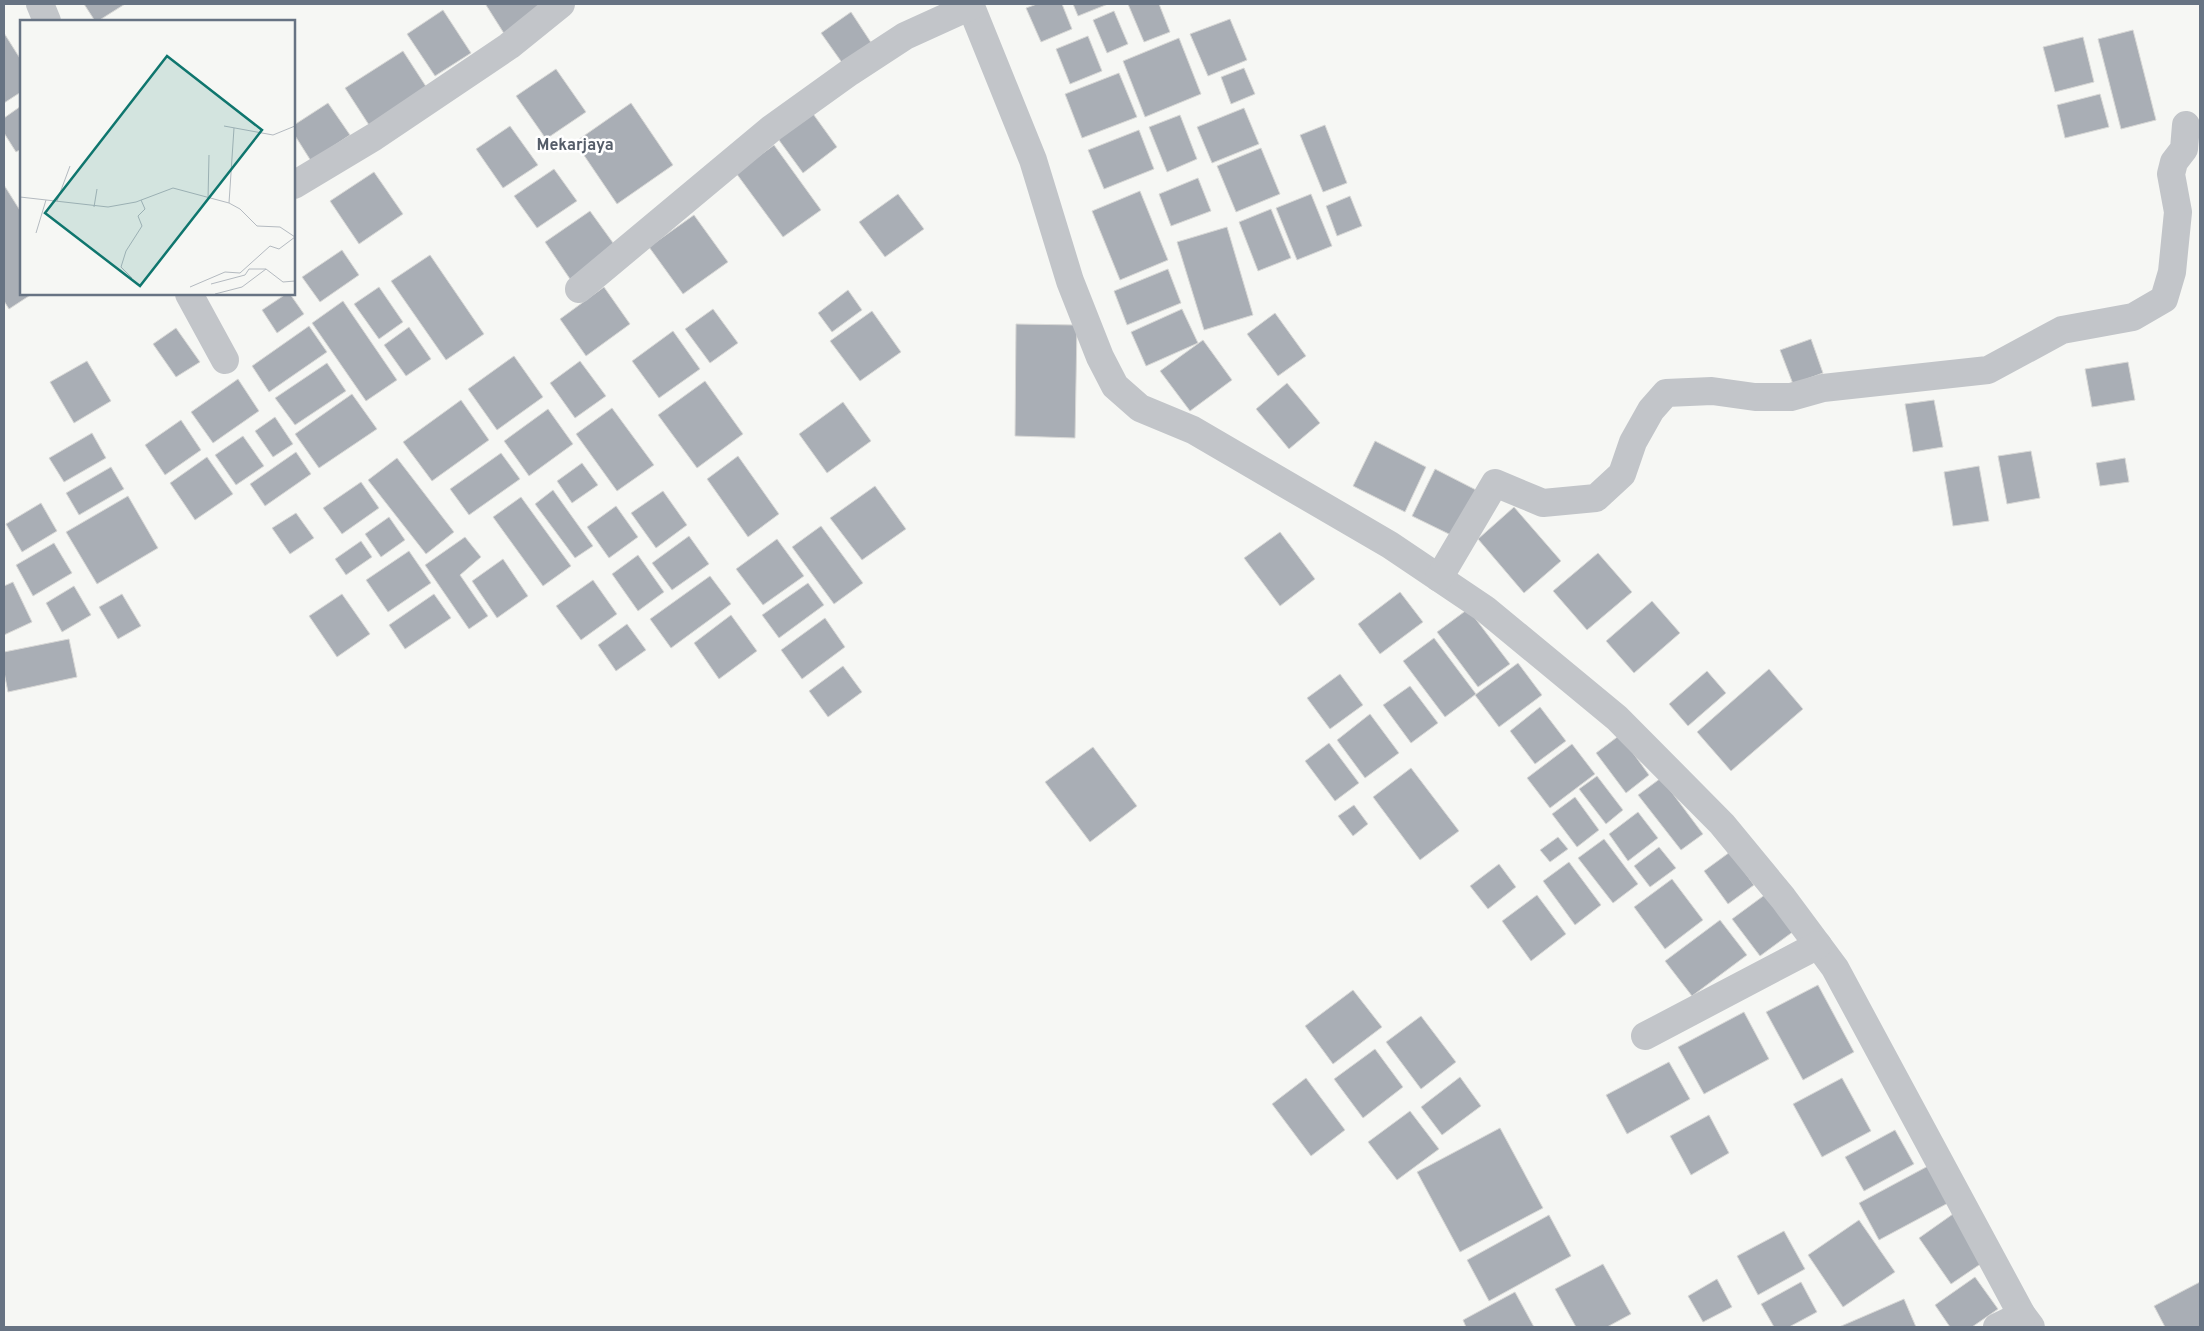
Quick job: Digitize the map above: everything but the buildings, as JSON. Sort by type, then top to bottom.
[{"type":"street","points":[[40,4],[47,20]]},
{"type":"street","points":[[295,184],[374,138],[509,46],[561,4]]},
{"type":"street","points":[[579,289],[772,128],[850,72],[906,36],[970,5],[1033,160],[1070,280],[1093,340],[1115,386],[1140,408],[1193,430],[1390,546],[1485,609],[1617,718],[1722,824],[1818,945],[1840,976],[2027,1321],[1997,1327]]},
{"type":"street","points":[[1439,578],[1495,483],[1543,503],[1596,498],[1622,474],[1633,442],[1651,410],[1666,394],[1712,391],[1755,397],[1791,397],[1823,388],[1988,370],[2062,330],[2132,317],[2164,299],[2172,272],[2178,212],[2171,174],[2174,162],[2184,149],[2186,125]]},
{"type":"street","points":[[190,295],[225,360]]},
{"type":"street","points":[[1645,1036],[1818,945]]},
{"type":"district","name":"Mekarjaya","points":[[575,146]]}]
